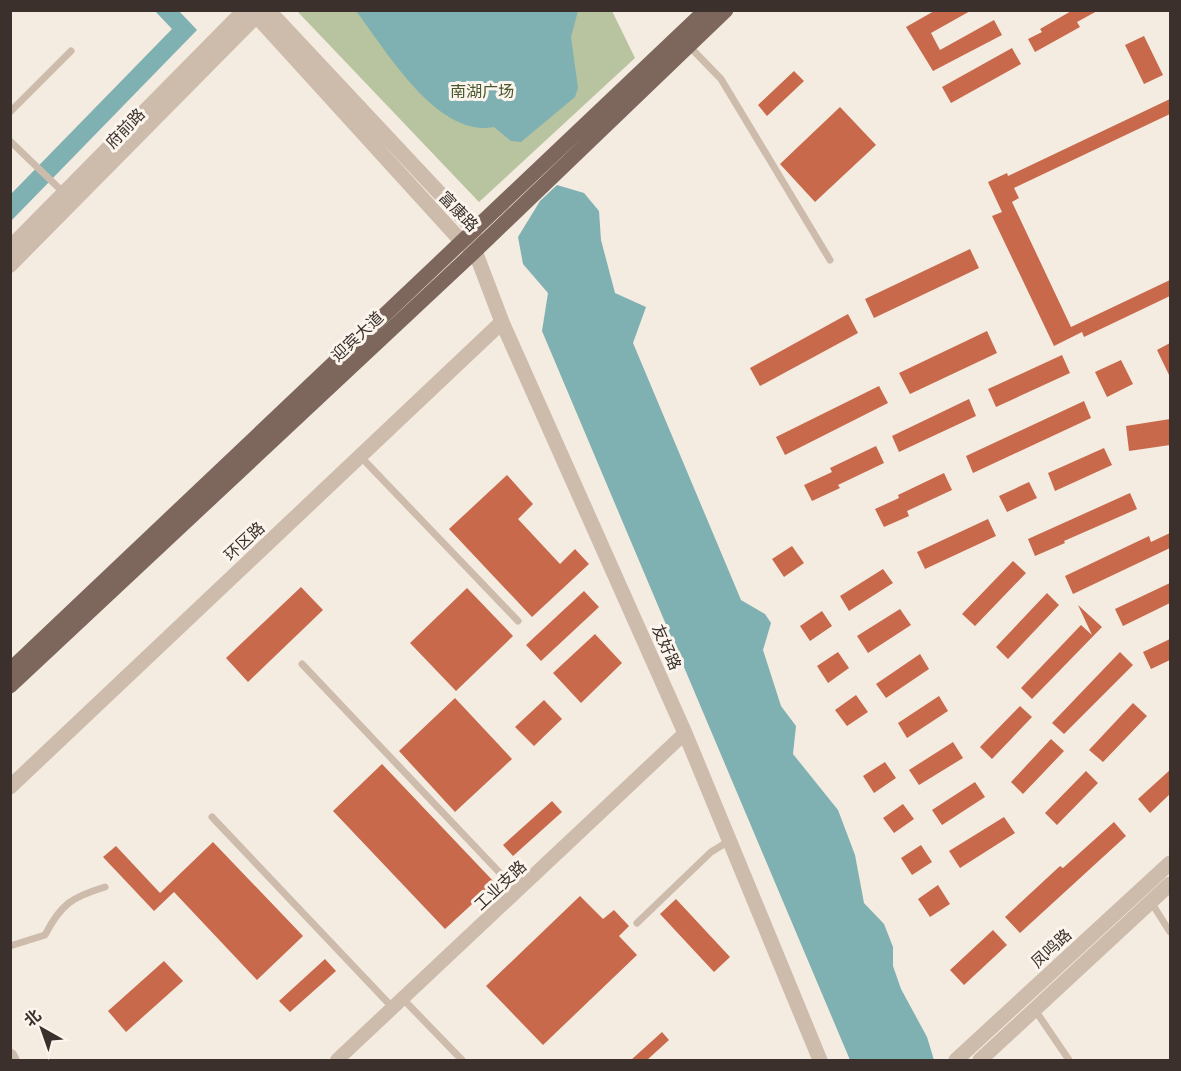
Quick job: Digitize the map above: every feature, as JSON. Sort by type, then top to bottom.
[{"type":"main road","points":[[474,230],[706,10]]},
{"type":"main road","name":"迎宾大道","points":[[10,670],[726,10]]},
{"type":"main road","name":"迎宾大道","points":[[10,686],[468,246]]},
{"type":"street","name":"富康路","points":[[256,12],[474,230],[468,246],[256,12]]},
{"type":"street","name":"府前路","points":[[10,247],[256,12]]},
{"type":"street","name":"府前路","points":[[10,266],[65,194]]},
{"type":"street","name":"友好路","points":[[468,246],[685,733],[820,1060]]},
{"type":"street","name":"环区路","points":[[10,787],[502,322]]},
{"type":"street","name":"工业支路","points":[[337,1060],[685,733]]},
{"type":"street","name":"凤鸣路","points":[[956,1060],[1170,863]]},
{"type":"street","name":"凤鸣路","points":[[980,1060],[1170,884]]},
{"type":"street","points":[[10,1056],[12,1060]]},
{"type":"lane","points":[[689,46],[721,79],[830,260]]},
{"type":"lane","points":[[10,112],[71,51]]},
{"type":"lane","points":[[10,141],[65,194]]},
{"type":"lane","points":[[360,456],[518,621]]},
{"type":"lane","points":[[302,664],[517,891]]},
{"type":"lane","points":[[212,817],[398,1003],[462,1060]]},
{"type":"lane","points":[[637,923],[711,852],[730,841]]},
{"type":"lane","points":[[10,946],[45,935],[54,918],[66,904],[81,894],[105,887]]},
{"type":"lane","points":[[1151,902],[1170,932]]},
{"type":"lane","points":[[1035,1009],[1069,1060]]},
{"type":"green space","name":"南湖广场","points":[[297,11],[612,11],[635,58],[479,202]]},
{"type":"water","points":[[155,11],[179,11],[197,30],[11,221],[11,194],[172,29]]},
{"type":"water","points":[[356,11],[578,11],[571,37],[578,88],[575,97],[521,142],[511,141],[494,127],[473,127],[453,119],[415,88]]},
{"type":"water","points":[[557,185],[584,193],[599,211],[601,240],[615,293],[646,307],[633,343],[741,600],[765,614],[771,623],[763,650],[781,706],[796,726],[793,754],[838,810],[855,855],[864,903],[884,924],[893,947],[893,966],[901,989],[927,1037],[934,1060],[850,1060],[542,331],[548,293],[523,264],[518,237],[540,201]]},
{"type":"building","points":[[936,10],[972,10],[931,33],[940,50],[994,20],[1002,35],[933,71],[906,27]]},
{"type":"building","points":[[1073,10],[1099,10],[1077,22],[1080,27],[1035,52],[1028,39],[1042,32],[1040,29]]},
{"type":"building","points":[[1144,36],[1163,75],[1144,84],[1125,45]]},
{"type":"building","points":[[1012,48],[1021,64],[951,103],[942,87]]},
{"type":"building","points":[[794,71],[804,81],[767,116],[758,105]]},
{"type":"building","points":[[1170,99],[1170,114],[1014,188],[1019,198],[1012,202],[1071,327],[1170,280],[1170,296],[1084,337],[1082,332],[1054,346],[992,216],[1002,212],[988,182],[1007,173],[1008,176]]},
{"type":"building","points":[[840,107],[876,145],[815,202],[780,164]]},
{"type":"building","points":[[970,249],[979,268],[874,318],[865,299]]},
{"type":"building","points":[[848,314],[858,333],[760,386],[750,368]]},
{"type":"building","points":[[987,331],[997,353],[910,394],[899,373]]},
{"type":"building","points":[[1170,343],[1170,377],[1157,350]]},
{"type":"building","points":[[1062,355],[1070,373],[996,407],[988,389]]},
{"type":"building","points":[[1121,360],[1133,384],[1107,397],[1095,372]]},
{"type":"building","points":[[879,386],[888,403],[785,455],[776,437]]},
{"type":"building","points":[[969,399],[976,416],[899,452],[892,436]]},
{"type":"building","points":[[1084,401],[1091,418],[973,473],[966,456]]},
{"type":"building","points":[[1170,419],[1170,445],[1129,451],[1126,426]]},
{"type":"building","points":[[876,446],[884,463],[838,485],[840,488],[812,501],[804,485],[832,472],[830,468]]},
{"type":"building","points":[[1104,448],[1112,465],[1055,491],[1048,473]]},
{"type":"building","points":[[944,473],[952,490],[907,511],[909,516],[884,527],[875,509]]},
{"type":"building","points":[[507,475],[533,504],[518,519],[560,564],[575,549],[589,564],[532,617],[449,529]]},
{"type":"building","points":[[1029,482],[1037,498],[1007,512],[999,496]]},
{"type":"building","points":[[1130,493],[1137,509],[1035,556],[1028,539]]},
{"type":"building","points":[[988,519],[996,536],[925,569],[917,552]]},
{"type":"building","points":[[1170,533],[1170,548],[1073,594],[1065,576],[1149,536],[1151,542]]},
{"type":"building","points":[[792,546],[804,563],[784,577],[772,559]]},
{"type":"building","points":[[1013,561],[1026,573],[975,626],[962,614]]},
{"type":"building","points":[[883,569],[893,583],[849,611],[840,596]]},
{"type":"building","points":[[1170,583],[1170,603],[1123,626],[1115,609]]},
{"type":"building","points":[[301,587],[323,610],[248,682],[226,658]]},
{"type":"building","points":[[467,588],[513,636],[456,691],[410,643]]},
{"type":"building","points":[[584,591],[599,607],[541,661],[526,645]]},
{"type":"building","points":[[1047,593],[1059,605],[1008,659],[996,647]]},
{"type":"building","points":[[1078,605],[1102,627],[1032,699],[1021,688],[1081,625],[1092,635]]},
{"type":"building","points":[[900,609],[911,625],[868,653],[857,636]]},
{"type":"building","points":[[822,611],[832,626],[810,641],[800,626]]},
{"type":"building","points":[[595,634],[622,663],[581,703],[553,673]]},
{"type":"building","points":[[1170,639],[1170,660],[1151,669],[1143,652]]},
{"type":"building","points":[[838,652],[849,668],[828,683],[817,666]]},
{"type":"building","points":[[1120,652],[1133,665],[1064,734],[1052,723]]},
{"type":"building","points":[[920,654],[929,669],[886,698],[876,684]]},
{"type":"building","points":[[856,695],[868,712],[847,726],[835,710]]},
{"type":"building","points":[[939,696],[948,711],[907,738],[898,723]]},
{"type":"building","points":[[455,698],[512,759],[455,812],[399,751]]},
{"type":"building","points":[[544,700],[562,719],[534,746],[515,727]]},
{"type":"building","points":[[1133,703],[1147,716],[1103,762],[1089,750]]},
{"type":"building","points":[[1020,706],[1032,717],[992,759],[980,747]]},
{"type":"building","points":[[1051,739],[1064,751],[1023,794],[1011,782]]},
{"type":"building","points":[[953,742],[963,758],[919,785],[909,770]]},
{"type":"building","points":[[885,762],[896,778],[874,793],[863,776]]},
{"type":"building","points":[[382,764],[495,883],[445,929],[333,811]]},
{"type":"building","points":[[1170,770],[1170,794],[1150,813],[1138,799]]},
{"type":"building","points":[[1086,771],[1098,783],[1057,825],[1045,813]]},
{"type":"building","points":[[975,782],[985,797],[942,825],[932,810]]},
{"type":"building","points":[[552,801],[562,812],[513,856],[503,845]]},
{"type":"building","points":[[903,804],[914,819],[894,833],[883,818]]},
{"type":"building","points":[[1004,817],[1015,833],[960,868],[949,851]]},
{"type":"building","points":[[1114,822],[1126,836],[1020,933],[1005,917],[1060,866],[1063,868]]},
{"type":"building","points":[[213,842],[303,936],[257,980],[174,892],[154,911],[103,857],[116,846],[160,893]]},
{"type":"building","points":[[921,845],[932,862],[912,875],[901,858]]},
{"type":"building","points":[[938,885],[950,904],[930,917],[918,899]]},
{"type":"building","points":[[580,896],[603,919],[614,910],[629,926],[619,936],[637,955],[543,1045],[486,986]]},
{"type":"building","points":[[676,899],[730,957],[714,972],[660,914]]},
{"type":"building","points":[[993,930],[1007,945],[964,985],[950,970]]},
{"type":"building","points":[[325,959],[336,971],[290,1012],[279,1001]]},
{"type":"building","points":[[164,961],[183,981],[126,1032],[108,1011]]},
{"type":"building","points":[[662,1032],[669,1040],[647,1060],[631,1060]]}]
